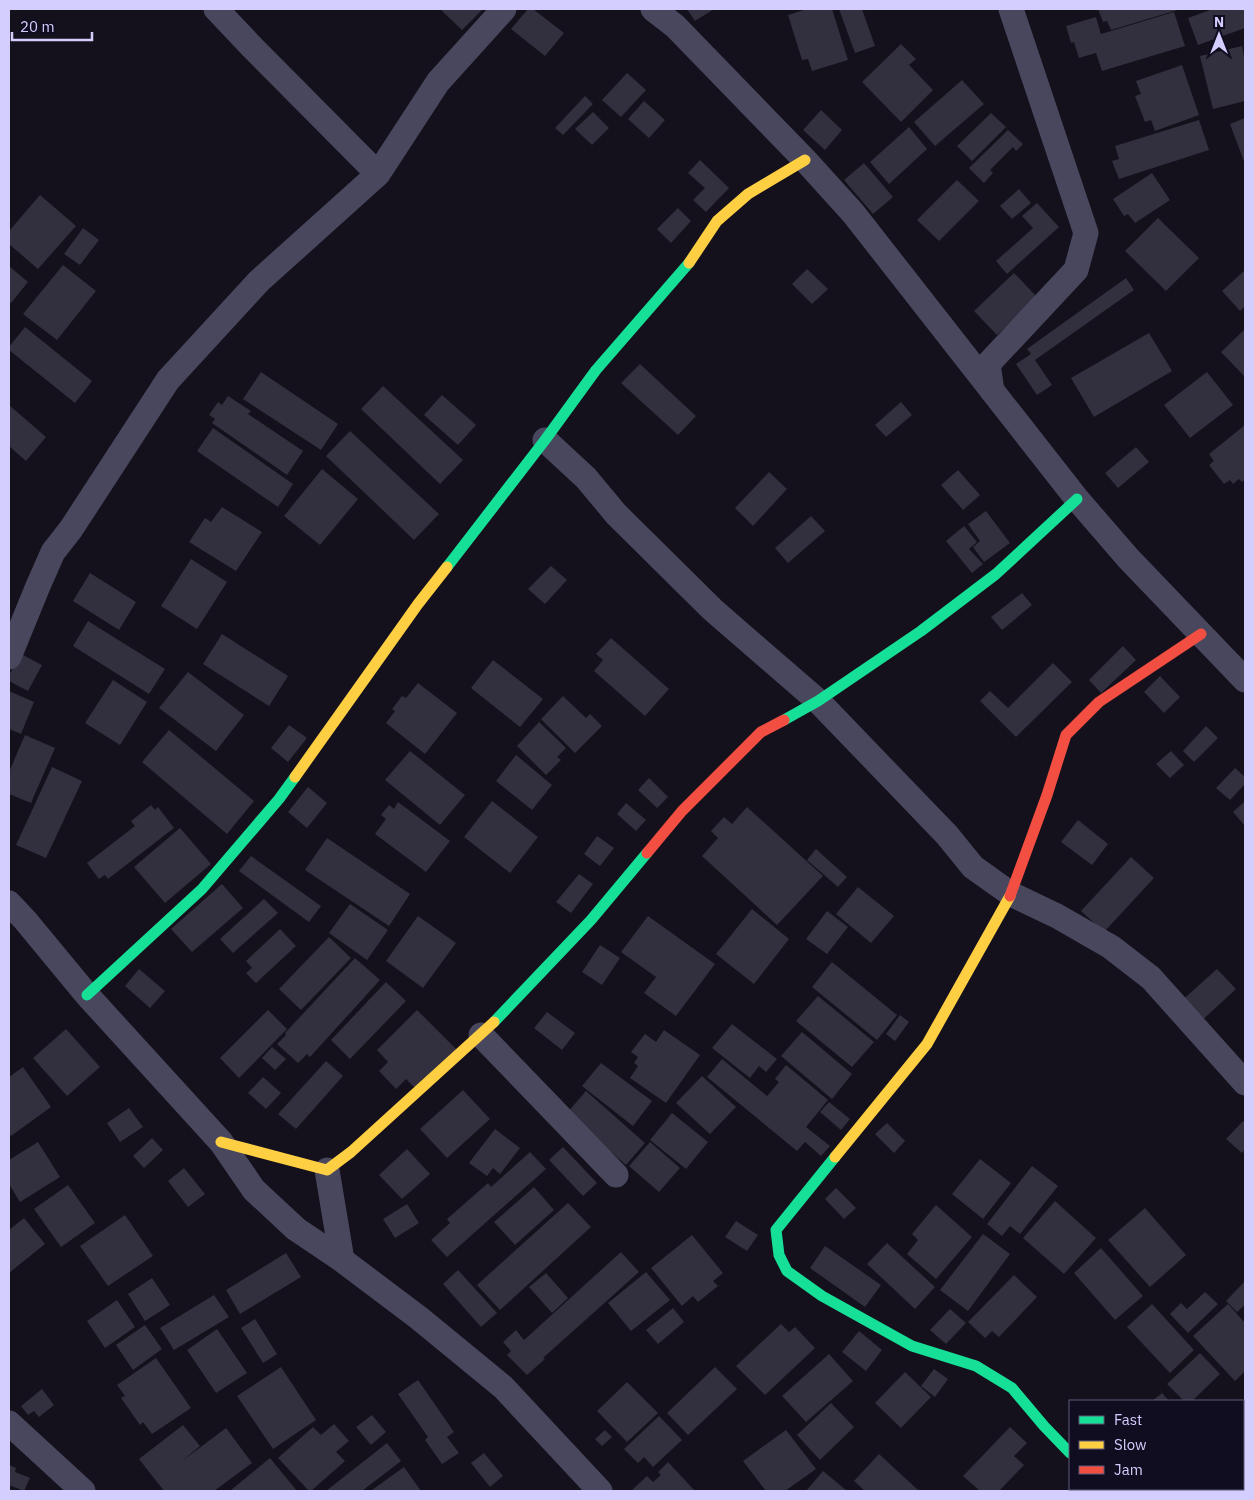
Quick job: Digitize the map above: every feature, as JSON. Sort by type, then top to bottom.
[{"type":"street","points":[[216,9],[378,174]]},
{"type":"street","points":[[9,657],[53,552],[71,529],[168,380],[259,282],[378,174],[438,82],[504,9]]},
{"type":"street","points":[[654,9],[668,18],[805,160],[853,213],[1078,500],[1128,558],[1245,680]]},
{"type":"street","points":[[992,391],[988,364],[1076,270],[1086,233],[1011,9]]},
{"type":"street","points":[[86,995],[202,889],[279,799],[418,604],[596,370],[694,256],[718,221],[748,194],[805,160]]},
{"type":"street","points":[[544,440],[586,478],[616,514],[714,610],[818,701],[947,835],[973,868],[1011,894],[1057,916],[1111,947],[1151,978],[1245,1082]]},
{"type":"street","points":[[327,1170],[351,1152],[481,1035],[591,920],[682,811],[761,732],[818,701],[921,631],[996,574],[1078,500]]},
{"type":"street","points":[[1069,1452],[1012,1388],[976,1366],[912,1346],[822,1296],[787,1271],[779,1255],[776,1230],[927,1044],[1011,894],[1047,795],[1066,735],[1099,702],[1201,634]]},
{"type":"street","points":[[9,904],[25,920],[86,995],[221,1142],[254,1190],[296,1229],[342,1260],[419,1318],[503,1387],[600,1491]]},
{"type":"street","points":[[481,1035],[616,1176]]},
{"type":"street","points":[[221,1142],[327,1170]]},
{"type":"street","points":[[327,1170],[342,1260]]},
{"type":"street","points":[[9,1423],[83,1491]]},
{"type":"building","points":[[440,9],[483,9],[462,30]]},
{"type":"building","points":[[528,9],[533,9],[564,33],[545,56],[511,29]]},
{"type":"building","points":[[687,9],[714,9],[695,21]]},
{"type":"building","points":[[807,9],[832,9],[848,60],[812,71],[808,59],[802,60],[788,15]]},
{"type":"building","points":[[839,9],[862,9],[875,46],[855,53]]},
{"type":"building","points":[[1098,9],[1181,9],[1111,30],[1107,21],[1103,22]]},
{"type":"building","points":[[1213,9],[1245,9],[1245,28],[1198,45],[1188,18]]},
{"type":"building","points":[[1174,12],[1185,46],[1102,71],[1096,53],[1079,58],[1074,42],[1071,43],[1066,26],[1096,17],[1101,34]]},
{"type":"building","points":[[901,44],[916,59],[909,65],[933,90],[901,122],[862,82]]},
{"type":"building","points":[[1242,46],[1245,61],[1245,101],[1213,109],[1200,56]]},
{"type":"building","points":[[1182,65],[1199,115],[1155,131],[1151,120],[1145,122],[1135,96],[1141,94],[1136,81]]},
{"type":"building","points":[[627,73],[646,90],[621,117],[602,100]]},
{"type":"building","points":[[962,80],[984,104],[935,146],[914,122]]},
{"type":"building","points":[[585,96],[593,104],[563,135],[555,128]]},
{"type":"building","points":[[644,101],[665,120],[649,138],[628,119]]},
{"type":"building","points":[[821,110],[842,130],[825,150],[803,130]]},
{"type":"building","points":[[593,112],[609,128],[592,145],[575,129]]},
{"type":"building","points":[[991,113],[1006,127],[972,161],[957,146]]},
{"type":"building","points":[[1245,118],[1245,164],[1230,124]]},
{"type":"building","points":[[1199,120],[1209,150],[1119,179],[1112,161],[1119,159],[1115,146]]},
{"type":"building","points":[[909,127],[927,149],[889,184],[870,162]]},
{"type":"building","points":[[1008,130],[1023,144],[1016,151],[1013,147],[990,170],[993,173],[984,183],[969,168]]},
{"type":"building","points":[[700,160],[729,188],[706,212],[693,200],[705,188],[688,173]]},
{"type":"building","points":[[864,163],[893,197],[873,214],[844,180]]},
{"type":"building","points":[[1152,173],[1170,200],[1135,223],[1128,214],[1124,216],[1113,199]]},
{"type":"building","points":[[957,180],[979,201],[939,241],[917,220]]},
{"type":"building","points":[[1019,189],[1031,203],[1012,219],[1000,206]]},
{"type":"building","points":[[40,195],[76,226],[38,269],[9,244],[9,231]]},
{"type":"building","points":[[1037,203],[1059,227],[1007,274],[996,261],[1033,228],[1022,216]]},
{"type":"building","points":[[678,208],[691,221],[671,243],[657,229]]},
{"type":"building","points":[[1158,218],[1199,258],[1166,291],[1125,251]]},
{"type":"building","points":[[83,228],[99,240],[80,265],[64,254]]},
{"type":"building","points":[[63,265],[96,291],[57,340],[23,314]]},
{"type":"building","points":[[9,266],[28,282],[11,303],[9,301]]},
{"type":"building","points":[[807,269],[828,289],[812,304],[792,284]]},
{"type":"building","points":[[1245,270],[1245,306],[1240,311],[1222,291]]},
{"type":"building","points":[[1014,273],[1037,297],[997,335],[974,311]]},
{"type":"building","points":[[1126,278],[1134,290],[1035,360],[1052,385],[1037,395],[1016,364],[1031,354],[1027,349]]},
{"type":"building","points":[[25,327],[92,381],[75,403],[9,350],[9,347]]},
{"type":"building","points":[[1245,329],[1245,377],[1221,352]]},
{"type":"building","points":[[1149,333],[1172,371],[1094,417],[1071,378]]},
{"type":"building","points":[[640,364],[696,416],[678,435],[621,383]]},
{"type":"building","points":[[261,372],[338,424],[321,450],[243,399]]},
{"type":"building","points":[[1207,372],[1233,405],[1190,438],[1164,405]]},
{"type":"building","points":[[383,386],[463,460],[440,484],[361,409]]},
{"type":"building","points":[[442,395],[476,425],[458,445],[424,415]]},
{"type":"building","points":[[228,396],[251,411],[248,414],[303,451],[287,475],[212,423],[215,419],[209,415],[218,402],[222,405]]},
{"type":"building","points":[[901,402],[912,415],[886,437],[875,425]]},
{"type":"building","points":[[9,405],[46,437],[26,461],[9,446]]},
{"type":"building","points":[[1245,425],[1245,479],[1242,482],[1239,479],[1233,484],[1230,480],[1224,484],[1209,465],[1214,461],[1209,454]]},
{"type":"building","points":[[213,428],[293,484],[278,507],[197,451]]},
{"type":"building","points":[[350,431],[439,514],[414,540],[326,456]]},
{"type":"building","points":[[1136,447],[1149,462],[1118,488],[1105,473]]},
{"type":"building","points":[[322,469],[358,499],[320,545],[284,516]]},
{"type":"building","points":[[958,470],[980,495],[963,510],[941,485]]},
{"type":"building","points":[[769,472],[787,489],[753,526],[735,508]]},
{"type":"building","points":[[222,507],[262,532],[236,571],[189,542],[205,518],[211,522]]},
{"type":"building","points":[[986,511],[1010,543],[984,562],[973,547],[980,541],[968,524]]},
{"type":"building","points":[[811,516],[825,531],[788,563],[775,548]]},
{"type":"building","points":[[964,526],[977,542],[969,549],[983,564],[972,573],[946,541]]},
{"type":"building","points":[[191,559],[227,582],[197,629],[161,606]]},
{"type":"building","points":[[551,566],[567,580],[545,604],[528,589]]},
{"type":"building","points":[[90,573],[136,602],[119,630],[73,601]]},
{"type":"building","points":[[1022,593],[1032,605],[1002,630],[991,617]]},
{"type":"building","points":[[88,621],[165,669],[149,694],[73,646]]},
{"type":"building","points":[[222,634],[288,676],[269,706],[203,664]]},
{"type":"building","points":[[611,638],[669,689],[645,716],[594,671],[603,660],[596,654]]},
{"type":"building","points":[[1123,646],[1136,660],[1101,693],[1089,680]]},
{"type":"building","points":[[21,654],[42,665],[28,691],[9,681],[9,675]]},
{"type":"building","points":[[493,660],[543,699],[520,727],[471,688]]},
{"type":"building","points":[[1053,663],[1072,682],[1016,737],[980,701],[990,691],[1008,708]]},
{"type":"building","points":[[188,672],[244,715],[216,751],[159,708]]},
{"type":"building","points":[[1160,676],[1180,697],[1164,713],[1144,692]]},
{"type":"building","points":[[113,680],[147,702],[120,745],[85,723]]},
{"type":"building","points":[[418,683],[457,713],[425,754],[386,723],[395,711],[392,709],[402,696],[406,698]]},
{"type":"building","points":[[9,691],[34,702],[21,734],[9,729]]},
{"type":"building","points":[[563,696],[586,718],[590,714],[602,726],[575,753],[541,719]]},
{"type":"building","points":[[539,722],[566,748],[557,757],[561,760],[546,775],[517,746]]},
{"type":"building","points":[[289,725],[307,738],[288,762],[271,748]]},
{"type":"building","points":[[1206,726],[1218,738],[1194,762],[1183,751]]},
{"type":"building","points":[[169,730],[254,801],[227,834],[142,762]]},
{"type":"building","points":[[25,735],[55,748],[31,803],[9,794],[9,772]]},
{"type":"building","points":[[410,751],[465,795],[440,825],[385,780]]},
{"type":"building","points":[[1171,751],[1184,765],[1170,778],[1156,764]]},
{"type":"building","points":[[516,755],[552,785],[532,810],[496,781]]},
{"type":"building","points":[[52,767],[82,781],[46,858],[16,845]]},
{"type":"building","points":[[1235,768],[1245,777],[1245,784],[1230,800],[1216,788]]},
{"type":"building","points":[[649,778],[668,797],[657,808],[638,790]]},
{"type":"building","points":[[308,787],[327,803],[307,828],[288,812]]},
{"type":"building","points":[[492,801],[538,837],[510,873],[464,837]]},
{"type":"building","points":[[1245,801],[1245,826],[1233,812]]},
{"type":"building","points":[[398,802],[450,841],[426,872],[375,834],[386,819],[381,815],[389,805],[394,809]]},
{"type":"building","points":[[626,803],[646,820],[636,831],[617,814]]},
{"type":"building","points":[[151,805],[155,810],[158,807],[174,828],[108,879],[105,875],[99,879],[87,863],[135,826],[131,821]]},
{"type":"building","points":[[747,807],[823,876],[777,925],[702,856],[718,838],[711,831],[724,817],[732,824]]},
{"type":"building","points":[[1078,820],[1108,844],[1092,865],[1061,842]]},
{"type":"building","points":[[180,828],[211,864],[165,903],[134,867]]},
{"type":"building","points":[[597,836],[614,848],[600,866],[584,854]]},
{"type":"building","points":[[327,838],[410,894],[389,926],[305,870]]},
{"type":"building","points":[[816,849],[847,877],[838,887],[807,860]]},
{"type":"building","points":[[251,856],[321,906],[309,922],[239,871]]},
{"type":"building","points":[[1131,857],[1154,878],[1104,932],[1081,911]]},
{"type":"building","points":[[579,874],[593,884],[571,913],[556,902]]},
{"type":"building","points":[[222,884],[243,908],[192,952],[171,929]]},
{"type":"building","points":[[858,887],[894,916],[871,943],[836,914]]},
{"type":"building","points":[[264,899],[278,913],[233,953],[220,939]]},
{"type":"building","points":[[350,904],[388,930],[367,960],[329,933]]},
{"type":"building","points":[[752,909],[789,939],[754,984],[716,954]]},
{"type":"building","points":[[827,911],[848,927],[827,954],[806,939]]},
{"type":"building","points":[[418,916],[456,943],[423,988],[386,961]]},
{"type":"building","points":[[648,916],[715,964],[676,1016],[644,993],[656,977],[621,952]]},
{"type":"building","points":[[280,929],[296,946],[256,983],[246,973],[252,968],[246,961]]},
{"type":"building","points":[[329,937],[351,958],[301,1010],[279,989]]},
{"type":"building","points":[[600,945],[620,958],[602,985],[582,972]]},
{"type":"building","points":[[355,958],[380,980],[310,1057],[307,1054],[298,1063],[277,1044]]},
{"type":"building","points":[[832,962],[897,1015],[877,1040],[812,987]]},
{"type":"building","points":[[139,969],[165,991],[150,1008],[125,986]]},
{"type":"building","points":[[1217,969],[1236,989],[1197,1025],[1178,1004]]},
{"type":"building","points":[[386,982],[406,1001],[350,1059],[331,1040]]},
{"type":"building","points":[[818,996],[874,1042],[852,1067],[796,1021]]},
{"type":"building","points":[[268,1010],[287,1029],[239,1078],[220,1058]]},
{"type":"building","points":[[417,1010],[457,1050],[417,1090],[406,1079],[396,1089],[379,1071],[388,1062],[377,1050]]},
{"type":"building","points":[[547,1012],[575,1033],[562,1050],[534,1028]]},
{"type":"building","points":[[900,1015],[909,1022],[895,1041],[886,1034]]},
{"type":"building","points":[[732,1024],[777,1059],[766,1072],[759,1066],[750,1078],[712,1048]]},
{"type":"building","points":[[66,1029],[100,1067],[67,1096],[33,1058]]},
{"type":"building","points":[[664,1030],[700,1055],[666,1103],[630,1078],[638,1066],[634,1063],[638,1057],[631,1052],[645,1034],[656,1042]]},
{"type":"building","points":[[802,1032],[852,1074],[832,1099],[781,1056]]},
{"type":"building","points":[[272,1047],[286,1059],[275,1070],[262,1058]]},
{"type":"building","points":[[722,1059],[767,1096],[779,1082],[775,1079],[786,1065],[828,1100],[806,1127],[787,1112],[830,1146],[821,1156],[805,1142],[797,1151],[707,1077]]},
{"type":"building","points":[[326,1061],[343,1076],[296,1129],[278,1114]]},
{"type":"building","points":[[601,1063],[652,1101],[633,1126],[582,1086]]},
{"type":"building","points":[[23,1067],[51,1107],[11,1136],[9,1134],[9,1077]]},
{"type":"building","points":[[702,1076],[736,1107],[710,1134],[676,1103]]},
{"type":"building","points":[[263,1077],[281,1093],[266,1109],[248,1093]]},
{"type":"building","points":[[463,1090],[490,1119],[447,1158],[420,1129]]},
{"type":"building","points":[[586,1091],[645,1143],[626,1165],[567,1113]]},
{"type":"building","points":[[829,1102],[850,1119],[841,1130],[820,1112]]},
{"type":"building","points":[[129,1108],[143,1127],[120,1142],[107,1123]]},
{"type":"building","points":[[672,1113],[708,1142],[686,1169],[650,1140]]},
{"type":"building","points":[[1243,1121],[1245,1123],[1245,1149],[1242,1153],[1226,1139]]},
{"type":"building","points":[[887,1123],[905,1141],[894,1153],[875,1134]]},
{"type":"building","points":[[495,1129],[520,1148],[500,1174],[493,1168],[487,1176],[469,1163]]},
{"type":"building","points":[[152,1138],[163,1150],[144,1168],[133,1156]]},
{"type":"building","points":[[38,1142],[60,1177],[20,1202],[9,1184],[9,1160]]},
{"type":"building","points":[[650,1142],[680,1168],[659,1192],[629,1166]]},
{"type":"building","points":[[563,1147],[597,1183],[583,1196],[549,1160]]},
{"type":"building","points":[[407,1149],[430,1174],[402,1199],[379,1175]]},
{"type":"building","points":[[530,1152],[546,1169],[447,1257],[431,1240],[450,1223],[447,1219],[488,1183],[491,1187]]},
{"type":"building","points":[[980,1159],[1011,1183],[983,1219],[952,1194]]},
{"type":"building","points":[[1032,1166],[1058,1186],[1020,1234],[1010,1226],[1002,1236],[987,1224]]},
{"type":"building","points":[[184,1168],[205,1194],[188,1207],[168,1181]]},
{"type":"building","points":[[68,1185],[95,1223],[61,1247],[34,1209]]},
{"type":"building","points":[[534,1187],[554,1210],[515,1245],[494,1222]]},
{"type":"building","points":[[836,1188],[856,1208],[844,1219],[825,1199]]},
{"type":"building","points":[[1055,1201],[1096,1238],[1064,1274],[1023,1238]]},
{"type":"building","points":[[568,1203],[591,1227],[500,1310],[477,1285]]},
{"type":"building","points":[[407,1204],[419,1223],[395,1238],[383,1219]]},
{"type":"building","points":[[936,1205],[972,1237],[936,1279],[907,1254],[918,1240],[912,1234]]},
{"type":"building","points":[[1145,1208],[1186,1255],[1150,1287],[1108,1240]]},
{"type":"building","points":[[125,1215],[153,1256],[108,1286],[80,1246]]},
{"type":"building","points":[[24,1218],[45,1244],[9,1273],[9,1230]]},
{"type":"building","points":[[736,1221],[758,1235],[747,1251],[725,1237]]},
{"type":"building","points":[[983,1234],[1010,1254],[968,1311],[940,1290]]},
{"type":"building","points":[[692,1235],[723,1273],[713,1281],[718,1286],[698,1302],[693,1296],[682,1306],[651,1268]]},
{"type":"building","points":[[887,1243],[935,1287],[915,1309],[867,1264]]},
{"type":"building","points":[[825,1246],[881,1285],[865,1307],[810,1268]]},
{"type":"building","points":[[1101,1248],[1143,1296],[1115,1320],[1074,1273]]},
{"type":"building","points":[[621,1252],[639,1272],[543,1358],[545,1359],[527,1375],[507,1355],[511,1351],[503,1342],[516,1330],[524,1340]]},
{"type":"building","points":[[286,1253],[301,1277],[240,1314],[226,1290]]},
{"type":"building","points":[[458,1270],[497,1313],[481,1327],[443,1284]]},
{"type":"building","points":[[646,1272],[670,1300],[631,1331],[608,1303]]},
{"type":"building","points":[[546,1273],[568,1298],[552,1313],[529,1287]]},
{"type":"building","points":[[1014,1275],[1037,1297],[999,1337],[992,1331],[985,1338],[968,1322]]},
{"type":"building","points":[[152,1278],[170,1305],[145,1321],[128,1294]]},
{"type":"building","points":[[1245,1281],[1245,1305],[1237,1312],[1226,1301]]},
{"type":"building","points":[[1205,1292],[1218,1304],[1188,1333],[1170,1314],[1181,1303],[1187,1309]]},
{"type":"building","points":[[214,1295],[229,1317],[174,1350],[160,1328]]},
{"type":"building","points":[[117,1300],[135,1327],[105,1348],[87,1321]]},
{"type":"building","points":[[1152,1304],[1194,1350],[1170,1373],[1127,1327]]},
{"type":"building","points":[[1228,1304],[1245,1323],[1245,1371],[1235,1381],[1193,1336]]},
{"type":"building","points":[[673,1308],[684,1322],[658,1344],[646,1330]]},
{"type":"building","points":[[950,1309],[966,1323],[946,1344],[930,1330]]},
{"type":"building","points":[[255,1319],[277,1354],[263,1363],[241,1328]]},
{"type":"building","points":[[781,1324],[789,1332],[795,1327],[815,1348],[765,1395],[736,1366]]},
{"type":"building","points":[[145,1325],[162,1349],[133,1370],[116,1345]]},
{"type":"building","points":[[217,1329],[247,1373],[216,1393],[187,1350]]},
{"type":"building","points":[[859,1331],[882,1350],[866,1371],[842,1352]]},
{"type":"building","points":[[1200,1353],[1220,1374],[1193,1400],[1183,1400],[1167,1384]]},
{"type":"building","points":[[829,1354],[853,1381],[806,1422],[782,1396]]},
{"type":"building","points":[[156,1358],[191,1408],[152,1434],[143,1422],[140,1425],[121,1398],[125,1396],[117,1385]]},
{"type":"building","points":[[281,1367],[316,1420],[273,1449],[237,1396]]},
{"type":"building","points":[[715,1367],[737,1389],[688,1435],[667,1413]]},
{"type":"building","points":[[934,1369],[948,1379],[935,1397],[921,1386]]},
{"type":"building","points":[[905,1372],[931,1397],[901,1428],[875,1403]]},
{"type":"building","points":[[418,1380],[454,1432],[447,1437],[459,1453],[442,1464],[425,1440],[428,1437],[398,1394]]},
{"type":"building","points":[[627,1382],[658,1413],[627,1442],[597,1411]]},
{"type":"building","points":[[42,1389],[54,1405],[39,1417],[34,1411],[28,1415],[21,1406]]},
{"type":"building","points":[[1162,1393],[1168,1400],[1153,1400]]},
{"type":"building","points":[[831,1403],[854,1427],[820,1460],[797,1435]]},
{"type":"building","points":[[372,1415],[386,1432],[371,1445],[356,1427]]},
{"type":"building","points":[[659,1416],[682,1440],[653,1467],[644,1457],[638,1463],[624,1449]]},
{"type":"building","points":[[334,1424],[349,1441],[336,1452],[345,1461],[309,1491],[278,1458],[313,1427],[321,1435]]},
{"type":"building","points":[[183,1425],[200,1446],[182,1461],[226,1428],[252,1463],[214,1491],[164,1491],[139,1459]]},
{"type":"building","points":[[1010,1427],[1027,1443],[1014,1456],[1024,1465],[999,1491],[980,1491],[963,1476]]},
{"type":"building","points":[[605,1430],[612,1437],[602,1446],[595,1439]]},
{"type":"building","points":[[786,1430],[816,1469],[785,1491],[766,1491],[743,1461]]},
{"type":"building","points":[[387,1443],[401,1461],[362,1491],[326,1491]]},
{"type":"building","points":[[484,1453],[503,1476],[490,1487],[471,1463]]},
{"type":"building","points":[[879,1454],[918,1490],[865,1491],[854,1481]]},
{"type":"building","points":[[1245,1457],[1245,1491],[1241,1491],[1240,1490],[1244,1490]]},
{"type":"building","points":[[270,1458],[297,1491],[231,1490]]},
{"type":"building","points":[[668,1462],[695,1491],[632,1490],[647,1476],[653,1482],[661,1475],[658,1472]]},
{"type":"building","points":[[9,1465],[16,1468],[15,1472],[30,1478],[24,1491],[9,1485]]},
{"type":"building","points":[[404,1467],[421,1491],[372,1490]]},
{"type":"building","points":[[823,1471],[846,1490],[806,1491]]},
{"type":"traffic: fast","points":[[447,567],[545,440],[596,370],[689,263]]},
{"type":"traffic: fast","points":[[784,720],[818,701],[921,631],[996,574],[1077,499]]},
{"type":"traffic: fast","points":[[87,995],[202,889],[279,799],[295,777]]},
{"type":"traffic: fast","points":[[494,1022],[591,920],[647,853]]},
{"type":"traffic: fast","points":[[835,1157],[776,1230],[779,1255],[787,1271],[822,1296],[912,1346],[976,1366],[1012,1388],[1069,1452]]},
{"type":"traffic: slow","points":[[689,263],[717,221],[748,194],[805,160]]},
{"type":"traffic: slow","points":[[295,777],[418,604],[447,567]]},
{"type":"traffic: slow","points":[[835,1157],[927,1044],[1010,896]]},
{"type":"traffic: slow","points":[[221,1142],[327,1170],[351,1152],[494,1022]]},
{"type":"traffic: jam","points":[[1010,896],[1047,795],[1066,735],[1099,702],[1201,634]]},
{"type":"traffic: jam","points":[[647,853],[682,811],[761,732],[784,720]]}]
